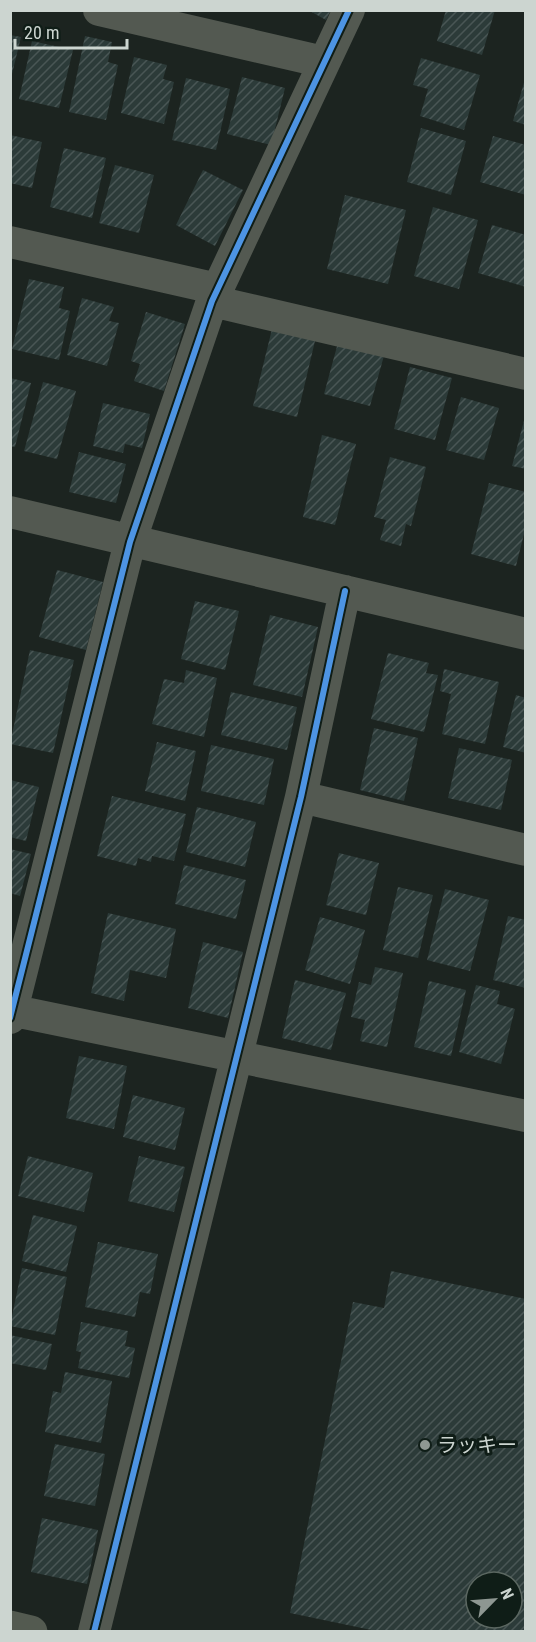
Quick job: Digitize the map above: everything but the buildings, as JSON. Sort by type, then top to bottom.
[{"type":"main road","points":[[10,1627],[31,1632]]},
{"type":"street","points":[[99,10],[324,62]]},
{"type":"street","points":[[349,10],[215,295],[130,542],[11,1013],[525,1116]]},
{"type":"street","points":[[10,242],[525,374]]},
{"type":"street","points":[[10,512],[525,634]]},
{"type":"street","points":[[94,1632],[301,796],[345,591]]},
{"type":"street","points":[[301,796],[525,850]]},
{"type":"cycle path","points":[[10,1018],[130,542],[212,301],[349,10]]},
{"type":"cycle path","points":[[94,1632],[301,797],[345,591]]},
{"type":"place","name":"ラッキー","points":[[425,1445]]}]
